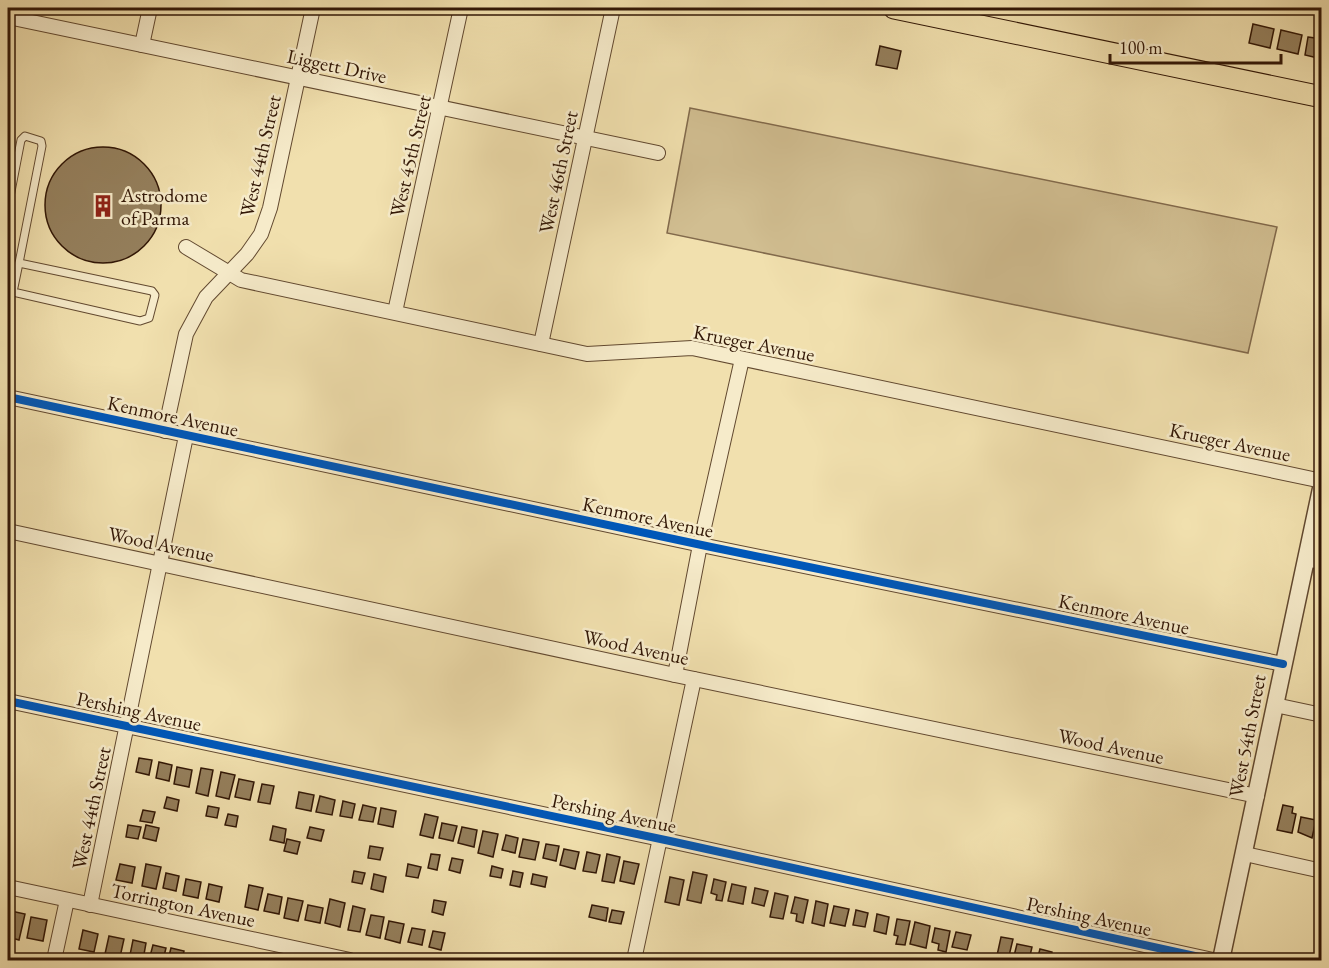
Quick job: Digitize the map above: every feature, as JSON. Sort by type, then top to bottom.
[{"type":"main road","points":[[894,8],[1322,97]]},
{"type":"street","points":[[142,45],[150,8]]},
{"type":"street","name":"West 44th Street","points":[[165,431],[186,334],[207,297],[247,254],[261,234],[270,208],[313,8]]},
{"type":"street","name":"West 45th Street","points":[[394,312],[461,8]]},
{"type":"street","name":"West 46th Street","points":[[541,344],[613,8]]},
{"type":"street","name":"Liggett Drive","points":[[8,17],[658,153]]},
{"type":"street","name":"Krueger Avenue","points":[[186,247],[241,280],[587,354],[692,348],[1322,483]]},
{"type":"street","points":[[675,675],[700,544],[742,359]]},
{"type":"street","name":"Kenmore Avenue","points":[[8,397],[700,544],[1283,664]]},
{"type":"street","name":"West 44th Street","points":[[90,905],[186,436]]},
{"type":"street","name":"West 54th Street","points":[[1221,960],[1245,855],[1283,664],[1314,561],[1322,483]]},
{"type":"street","name":"Wood Avenue","points":[[8,531],[675,675],[1257,796]]},
{"type":"street","points":[[634,960],[694,679]]},
{"type":"street","name":"Pershing Avenue","points":[[8,701],[660,839],[1213,960]]},
{"type":"street","points":[[1275,705],[1322,715]]},
{"type":"street","points":[[1245,855],[1322,871]]},
{"type":"street","name":"Torrington Avenue","points":[[8,887],[350,960]]},
{"type":"street","points":[[54,960],[67,900]]},
{"type":"lane","points":[[8,207],[21,140],[25,136],[35,138],[42,146],[19,263],[10,291],[140,321],[148,318],[155,295],[152,291],[19,263]]},
{"type":"shaded area","points":[[690,108],[1277,227],[1248,353],[667,233]]},
{"type":"building","points":[[1253,24],[1274,29],[1270,48],[1249,43]]},
{"type":"building","points":[[1281,30],[1302,35],[1298,54],[1277,49]]},
{"type":"building","points":[[1308,37],[1322,39],[1322,59],[1305,55]]},
{"type":"building","points":[[880,46],[901,51],[897,69],[876,65]]},
{"type":"building","name":"Astrodome of Parma","points":[[103,147],[125,152],[144,164],[156,183],[161,205],[156,227],[144,246],[125,258],[103,263],[81,258],[62,246],[50,227],[45,205],[50,183],[62,164],[81,152]]},
{"type":"building","points":[[139,758],[152,760],[149,775],[136,772]]},
{"type":"building","points":[[159,762],[172,765],[169,781],[156,778]]},
{"type":"building","points":[[177,767],[192,770],[189,787],[174,784]]},
{"type":"building","points":[[201,768],[213,770],[208,796],[196,793]]},
{"type":"building","points":[[221,772],[235,775],[229,799],[216,796]]},
{"type":"building","points":[[239,779],[254,782],[250,800],[235,797]]},
{"type":"building","points":[[262,784],[274,786],[270,804],[258,802]]},
{"type":"building","points":[[299,792],[314,795],[311,811],[296,808]]},
{"type":"building","points":[[320,796],[335,800],[332,815],[316,812]]},
{"type":"building","points":[[167,797],[179,800],[177,811],[164,808]]},
{"type":"building","points":[[343,801],[355,804],[352,818],[340,816]]},
{"type":"building","points":[[363,805],[376,808],[373,822],[359,820]]},
{"type":"building","points":[[1283,805],[1293,807],[1292,813],[1296,814],[1292,833],[1277,830]]},
{"type":"building","points":[[208,806],[219,808],[217,818],[206,816]]},
{"type":"building","points":[[381,808],[396,811],[393,827],[378,824]]},
{"type":"building","points":[[143,810],[155,812],[152,823],[140,821]]},
{"type":"building","points":[[228,814],[238,816],[236,827],[225,825]]},
{"type":"building","points":[[425,814],[438,817],[433,838],[420,835]]},
{"type":"building","points":[[1301,817],[1316,820],[1312,838],[1298,832]]},
{"type":"building","points":[[442,823],[457,826],[453,841],[439,838]]},
{"type":"building","points":[[128,825],[141,827],[138,839],[126,837]]},
{"type":"building","points":[[146,825],[159,828],[156,841],[143,838]]},
{"type":"building","points":[[273,826],[286,829],[284,843],[270,840]]},
{"type":"building","points":[[310,827],[324,830],[321,841],[307,838]]},
{"type":"building","points":[[462,827],[477,830],[474,847],[458,843]]},
{"type":"building","points":[[483,831],[498,834],[493,857],[478,853]]},
{"type":"building","points":[[506,835],[518,838],[515,853],[502,850]]},
{"type":"building","points":[[287,839],[300,842],[297,854],[284,851]]},
{"type":"building","points":[[523,839],[539,842],[535,860],[519,857]]},
{"type":"building","points":[[546,844],[559,846],[556,861],[543,858]]},
{"type":"building","points":[[370,846],[383,848],[380,860],[368,858]]},
{"type":"building","points":[[564,849],[579,852],[575,869],[560,865]]},
{"type":"building","points":[[587,852],[600,855],[596,873],[583,871]]},
{"type":"building","points":[[431,854],[440,855],[437,870],[428,868]]},
{"type":"building","points":[[607,854],[620,857],[614,883],[602,881]]},
{"type":"building","points":[[452,858],[463,860],[460,873],[449,870]]},
{"type":"building","points":[[624,861],[639,864],[634,884],[620,881]]},
{"type":"building","points":[[120,864],[135,867],[132,883],[116,880]]},
{"type":"building","points":[[146,864],[161,867],[156,889],[142,886]]},
{"type":"building","points":[[408,864],[421,867],[418,878],[406,876]]},
{"type":"building","points":[[492,866],[503,869],[501,878],[490,876]]},
{"type":"building","points":[[354,871],[365,873],[362,884],[352,882]]},
{"type":"building","points":[[513,871],[523,873],[520,887],[510,885]]},
{"type":"building","points":[[693,872],[707,875],[701,903],[687,900]]},
{"type":"building","points":[[166,873],[179,876],[176,891],[163,888]]},
{"type":"building","points":[[374,874],[386,877],[383,892],[371,889]]},
{"type":"building","points":[[533,874],[547,877],[545,887],[531,884]]},
{"type":"building","points":[[670,877],[684,880],[679,905],[665,902]]},
{"type":"building","points":[[186,879],[201,882],[198,898],[183,895]]},
{"type":"building","points":[[714,879],[726,882],[722,901],[716,900],[717,895],[711,893]]},
{"type":"building","points":[[209,884],[222,887],[219,902],[206,899]]},
{"type":"building","points":[[732,884],[746,887],[743,904],[728,901]]},
{"type":"building","points":[[249,885],[263,888],[258,910],[245,907]]},
{"type":"building","points":[[755,888],[768,891],[764,906],[752,903]]},
{"type":"building","points":[[775,893],[788,896],[783,919],[770,917]]},
{"type":"building","points":[[268,894],[282,897],[279,914],[264,911]]},
{"type":"building","points":[[795,897],[808,900],[803,923],[796,921],[797,914],[791,913]]},
{"type":"building","points":[[288,898],[303,901],[298,921],[284,918]]},
{"type":"building","points":[[330,899],[345,903],[340,927],[325,923]]},
{"type":"building","points":[[434,900],[446,902],[443,915],[432,912]]},
{"type":"building","points":[[816,901],[828,904],[824,926],[812,923]]},
{"type":"building","points":[[308,905],[323,908],[320,923],[305,920]]},
{"type":"building","points":[[592,905],[608,908],[606,921],[589,917]]},
{"type":"building","points":[[353,906],[365,909],[360,932],[348,930]]},
{"type":"building","points":[[834,906],[849,909],[845,926],[830,923]]},
{"type":"building","points":[[612,910],[624,912],[621,924],[609,922]]},
{"type":"building","points":[[856,910],[868,913],[865,927],[853,925]]},
{"type":"building","points":[[11,911],[25,914],[19,940],[8,937]]},
{"type":"building","points":[[877,914],[889,917],[886,934],[874,931]]},
{"type":"building","points":[[371,915],[384,917],[380,938],[366,935]]},
{"type":"building","points":[[31,917],[47,920],[43,941],[27,938]]},
{"type":"building","points":[[897,919],[910,921],[905,945],[896,944],[898,936],[894,935]]},
{"type":"building","points":[[389,921],[404,924],[400,943],[385,939]]},
{"type":"building","points":[[915,922],[930,926],[926,948],[910,944]]},
{"type":"building","points":[[412,928],[425,930],[422,945],[408,942]]},
{"type":"building","points":[[935,928],[950,931],[946,952],[938,950],[939,944],[932,942]]},
{"type":"building","points":[[83,930],[98,934],[94,952],[79,949]]},
{"type":"building","points":[[433,931],[445,933],[441,950],[429,947]]},
{"type":"building","points":[[956,932],[971,935],[967,950],[952,947]]},
{"type":"building","points":[[109,936],[124,939],[120,957],[105,954]]},
{"type":"building","points":[[1001,937],[1013,939],[1008,960],[996,960]]},
{"type":"building","points":[[133,940],[146,943],[143,960],[129,960]]},
{"type":"building","points":[[1017,944],[1032,947],[1029,960],[1013,960]]},
{"type":"building","points":[[153,945],[166,948],[163,960],[149,960]]},
{"type":"building","points":[[171,948],[184,951],[182,960],[168,960]]},
{"type":"building","points":[[1040,949],[1052,952],[1051,960],[1037,960]]},
{"type":"building","points":[[1058,954],[1072,957],[1071,960],[1056,960]]},
{"type":"cycle path","points":[[8,397],[711,547],[1283,664]]},
{"type":"cycle path","points":[[8,701],[670,841],[1213,960]]},
{"type":"place","name":"Astrodome of Parma","points":[[103,206]]}]
